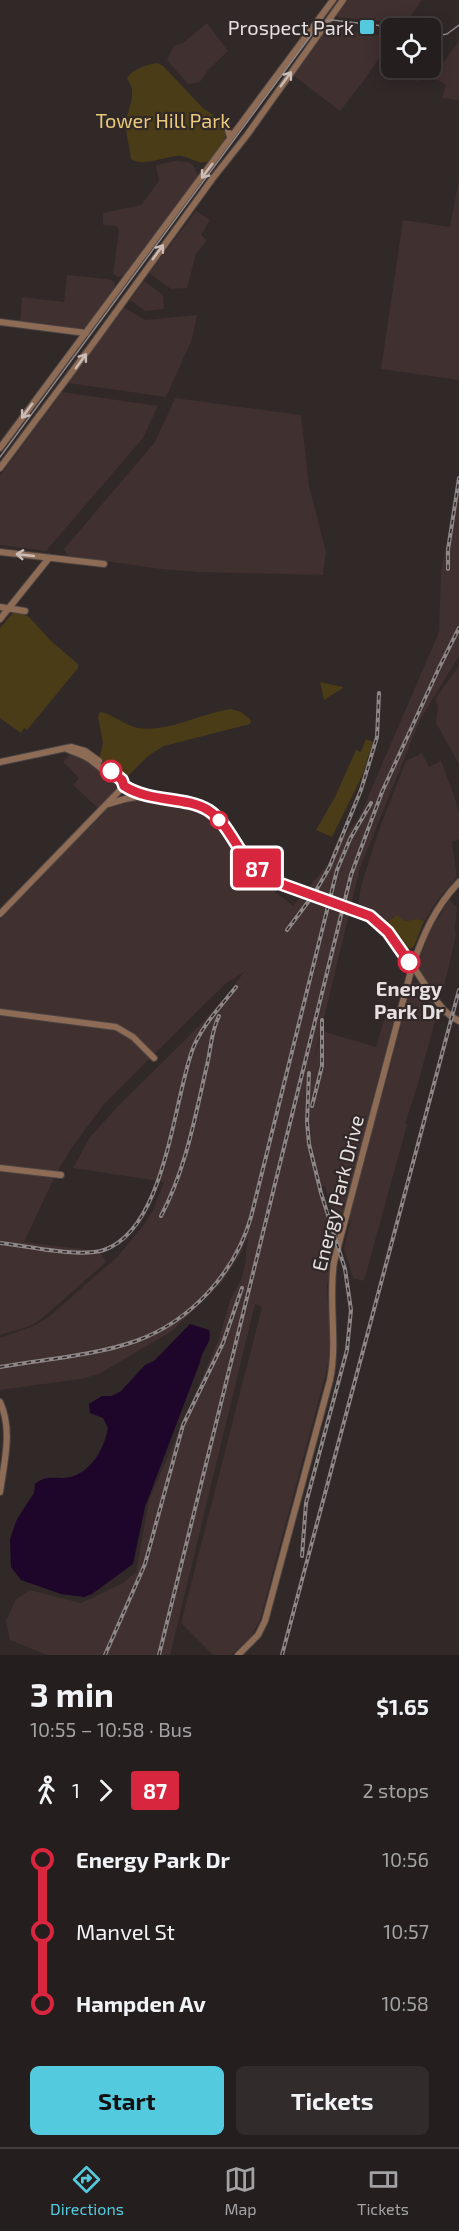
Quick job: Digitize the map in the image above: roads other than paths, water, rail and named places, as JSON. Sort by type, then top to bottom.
[{"type":"street","points":[[0,448],[333,0]]},
{"type":"street","points":[[0,468],[213,178],[253,128],[343,0]]},
{"type":"street","points":[[225,120],[230,137]]},
{"type":"street","points":[[0,321],[86,333]]},
{"type":"street","points":[[0,552],[104,564]]},
{"type":"street","points":[[0,619],[49,558]]},
{"type":"street","points":[[0,607],[25,611]]},
{"type":"street","points":[[0,762],[74,747],[90,754],[122,780],[124,786],[147,796],[196,805],[210,812],[223,825],[247,860],[273,881],[357,910],[382,926],[443,1011],[459,1021]]},
{"type":"street","points":[[0,914],[124,786]]},
{"type":"street","points":[[105,805],[125,798],[147,796]]},
{"type":"street","name":"Energy Park Drive","points":[[238,1655],[258,1635],[265,1621],[330,1380],[334,1344],[331,1292],[334,1262],[412,967],[428,924],[459,882]]},
{"type":"street","points":[[401,950],[411,952],[420,944]]},
{"type":"street","points":[[407,987],[416,981],[424,983]]},
{"type":"street","points":[[0,1012],[116,1028],[133,1037],[154,1058]]},
{"type":"street","points":[[0,1168],[61,1175]]},
{"type":"street","points":[[0,1403],[7,1429],[0,1492]]},
{"type":"tram line","points":[[0,457],[318,26],[332,20],[381,26]]},
{"type":"tram line","points":[[441,35],[447,34],[459,25]]},
{"type":"railway","points":[[448,569],[448,550],[459,478]]},
{"type":"railway","points":[[159,1655],[351,875],[382,792],[459,628]]},
{"type":"railway","points":[[287,930],[314,894],[329,868],[361,790],[377,737],[379,693]]},
{"type":"railway","points":[[0,1367],[86,1354],[136,1341],[175,1321],[192,1308],[222,1276],[244,1238],[251,1217],[337,870],[350,839],[371,803]]},
{"type":"railway","points":[[0,1243],[81,1253],[104,1250],[125,1238],[141,1218],[154,1192],[164,1163],[192,1051],[200,1034],[236,987]]},
{"type":"railway","points":[[282,1655],[459,990]]},
{"type":"railway","points":[[161,1216],[177,1180],[189,1142],[219,1016]]},
{"type":"railway","points":[[312,1106],[322,1066],[322,1020]]},
{"type":"railway","points":[[302,1556],[306,1503],[347,1350],[351,1310],[345,1269],[321,1193],[309,1144],[307,1122],[309,1073]]},
{"type":"railway","points":[[105,1655],[145,1564],[183,1425],[223,1343],[242,1288]]},
{"type":"place","name":"Prospect Park","points":[[367,27]]},
{"type":"place","name":"Energy Park Dr","points":[[409,962]]},
{"type":"park label","name":"Tower Hill Park","points":[[163,120]]}]
